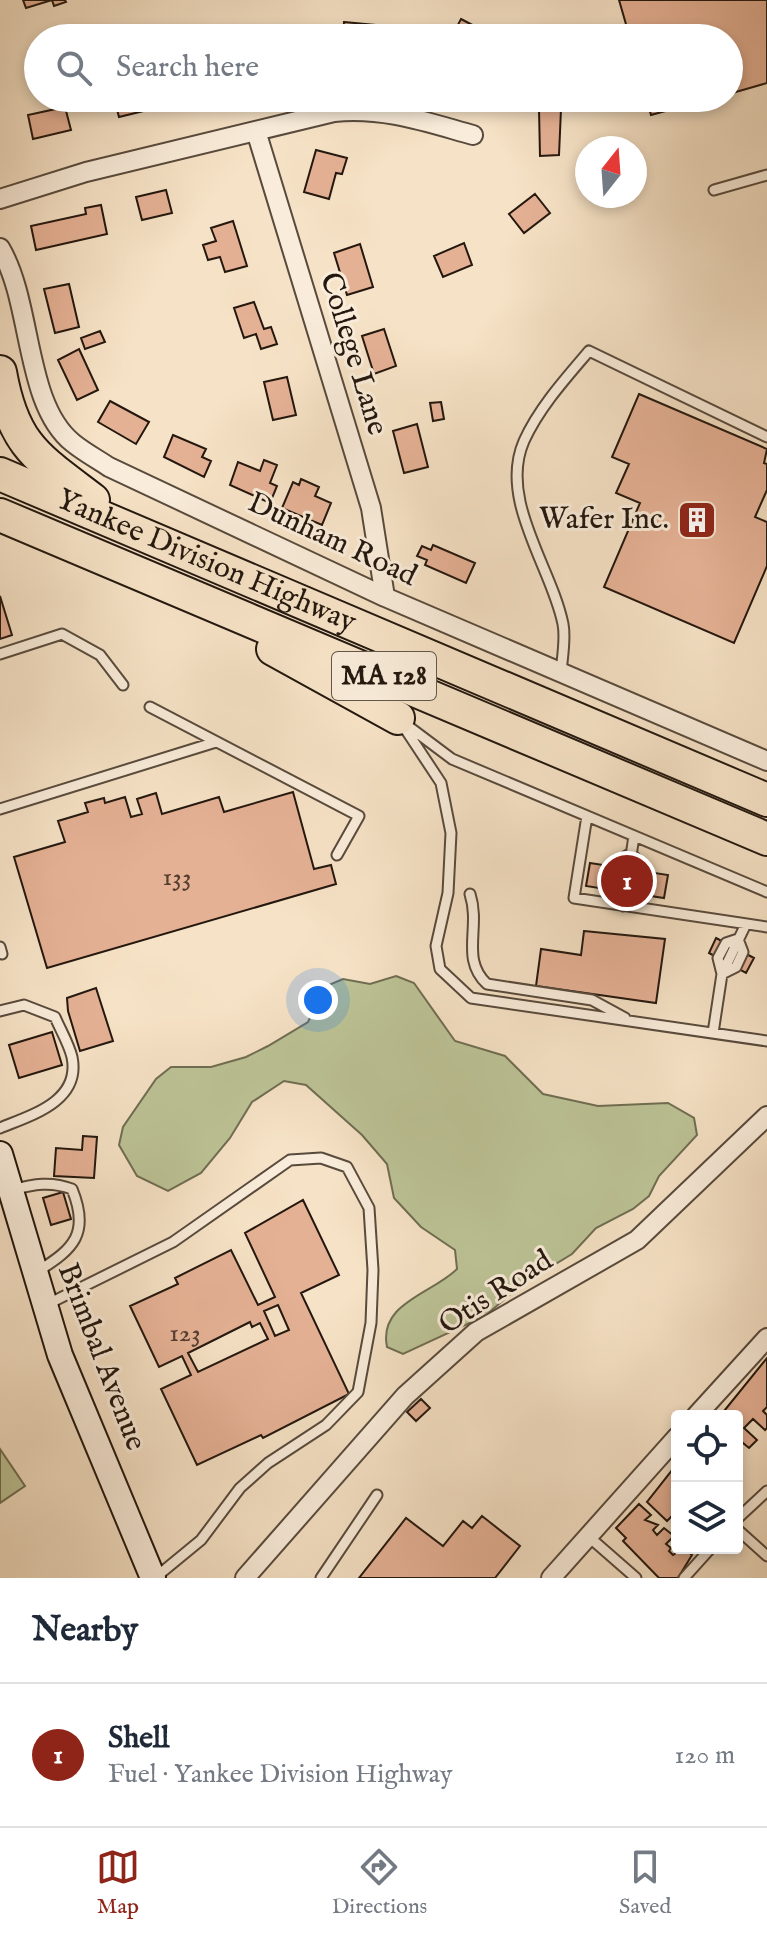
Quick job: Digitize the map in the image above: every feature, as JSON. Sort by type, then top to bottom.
[{"type":"highway","points":[[0,372],[12,418],[30,452],[131,529]]},
{"type":"highway","name":"Yankee Division Highway","points":[[0,474],[767,800]]},
{"type":"highway","points":[[0,516],[271,647],[398,718]]},
{"type":"highway","name":"Yankee Division Highway","points":[[0,516],[767,839]]},
{"type":"main road","name":"Brimbal Avenue","points":[[0,1154],[60,1355],[154,1578]]},
{"type":"street","points":[[0,199],[86,172],[334,112]]},
{"type":"street","points":[[388,112],[473,135]]},
{"type":"street","name":"College Lane","points":[[256,131],[371,508],[385,597]]},
{"type":"street","name":"Dunham Road","points":[[0,248],[27,319],[36,378],[50,411],[70,442],[109,467],[385,597],[767,761]]},
{"type":"street","name":"Otis Road","points":[[245,1578],[405,1396],[476,1332],[637,1240],[767,1116]]},
{"type":"street","points":[[701,1410],[767,1338]]},
{"type":"street","points":[[551,1578],[671,1444]]},
{"type":"lane","points":[[714,190],[767,175]]},
{"type":"lane","points":[[561,673],[564,627],[533,547],[523,512],[518,469],[523,443],[563,381],[589,351],[767,437]]},
{"type":"lane","points":[[0,654],[62,634],[100,655],[123,685]]},
{"type":"lane","points":[[150,707],[359,816],[337,855]]},
{"type":"lane","points":[[398,718],[452,759],[767,892]]},
{"type":"lane","points":[[398,718],[441,783],[451,833],[448,893],[436,946],[440,969],[471,998],[767,1041]]},
{"type":"lane","points":[[0,809],[216,742]]},
{"type":"lane","points":[[587,816],[574,898],[767,927]]},
{"type":"lane","points":[[629,869],[634,836]]},
{"type":"lane","points":[[610,866],[631,853]]},
{"type":"lane","points":[[631,853],[646,871]]},
{"type":"lane","points":[[606,889],[623,906]]},
{"type":"lane","points":[[623,906],[625,892]]},
{"type":"lane","points":[[470,894],[477,914],[471,957],[474,972],[487,984],[592,1000],[630,1021]]},
{"type":"lane","points":[[623,906],[643,895]]},
{"type":"lane","points":[[713,1033],[722,974],[718,958],[726,943],[738,939],[745,926]]},
{"type":"lane","points":[[722,974],[736,967],[743,952],[738,939]]},
{"type":"lane","points":[[0,1011],[24,1005],[55,1017],[72,1058],[70,1084],[50,1108],[0,1128]]},
{"type":"lane","points":[[45,1306],[173,1242],[290,1160],[321,1158],[347,1167],[369,1208],[373,1270],[371,1323],[358,1392],[326,1425],[268,1463],[240,1488],[201,1540],[154,1578]]},
{"type":"lane","points":[[9,1191],[34,1183],[57,1183],[72,1189],[80,1209],[80,1228],[66,1254],[35,1273]]},
{"type":"lane","points":[[321,1578],[377,1495]]},
{"type":"lane","points":[[743,1514],[764,1498]]},
{"type":"lane","points":[[743,1534],[767,1556]]},
{"type":"lane","points":[[588,1536],[636,1578]]},
{"type":"lane","points":[[684,1578],[706,1554]]},
{"type":"green space","points":[[396,976],[414,983],[455,1041],[505,1056],[543,1094],[598,1106],[668,1103],[694,1118],[697,1135],[659,1176],[649,1196],[633,1209],[596,1228],[572,1254],[521,1285],[485,1316],[403,1354],[387,1347],[386,1332],[391,1320],[409,1301],[457,1269],[455,1250],[421,1227],[394,1198],[387,1164],[362,1135],[306,1085],[284,1081],[252,1102],[230,1138],[201,1173],[168,1191],[137,1176],[119,1145],[123,1127],[156,1079],[171,1067],[211,1067],[246,1057],[308,1022],[324,987],[343,979],[370,984]]},
{"type":"green space","points":[[0,1449],[25,1486],[0,1503]]},
{"type":"building","points":[[23,0],[52,0],[26,8]]},
{"type":"building","points":[[52,0],[65,0],[66,2],[54,6]]},
{"type":"building","points":[[619,0],[767,0],[767,83],[743,90],[743,24],[626,24]]},
{"type":"building","points":[[66,112],[71,130],[33,139],[28,115]]},
{"type":"building","points":[[118,112],[140,112],[119,117]]},
{"type":"building","points":[[539,112],[561,112],[559,155],[540,156]]},
{"type":"building","points":[[316,150],[347,158],[342,174],[336,173],[329,199],[304,192]]},
{"type":"building","points":[[166,190],[172,213],[142,220],[136,197]]},
{"type":"building","points":[[535,194],[550,213],[524,233],[509,214]]},
{"type":"building","points":[[101,205],[107,234],[36,250],[31,226],[86,214],[85,208]]},
{"type":"building","points":[[233,221],[247,266],[225,272],[220,257],[208,260],[203,245],[216,241],[211,228]]},
{"type":"building","points":[[464,243],[472,265],[443,277],[434,256]]},
{"type":"building","points":[[360,244],[373,287],[347,295],[334,253]]},
{"type":"building","points":[[69,284],[79,327],[55,333],[44,289]]},
{"type":"building","points":[[254,302],[264,329],[271,327],[277,344],[261,349],[256,334],[244,338],[234,308]]},
{"type":"building","points":[[384,329],[396,366],[374,374],[362,336]]},
{"type":"building","points":[[100,331],[105,342],[85,349],[81,338]]},
{"type":"building","points":[[79,349],[98,390],[77,400],[58,360]]},
{"type":"building","points":[[287,377],[296,415],[273,420],[264,382]]},
{"type":"building","name":"Wafer Inc.","points":[[639,394],[767,449],[764,463],[767,464],[767,490],[755,517],[767,522],[767,566],[734,643],[604,587],[640,503],[616,493],[629,464],[612,457]]},
{"type":"building","points":[[110,401],[149,422],[136,444],[98,422]]},
{"type":"building","points":[[441,402],[444,419],[433,421],[430,403]]},
{"type":"building","points":[[417,424],[428,467],[404,473],[393,431]]},
{"type":"building","points":[[173,435],[206,449],[202,457],[211,461],[204,477],[164,457]]},
{"type":"building","points":[[264,460],[277,465],[270,483],[277,486],[270,503],[230,485],[238,462],[260,471]]},
{"type":"building","points":[[301,479],[319,487],[315,496],[331,503],[322,525],[282,508],[293,482],[299,485]]},
{"type":"building","points":[[433,545],[475,563],[466,583],[425,565],[427,560],[417,556],[422,546],[431,550]]},
{"type":"building","points":[[0,596],[12,635],[0,639]]},
{"type":"building","points":[[293,792],[314,869],[331,865],[336,884],[47,968],[14,857],[65,842],[58,821],[88,812],[85,803],[104,798],[105,803],[125,797],[131,817],[142,814],[137,799],[156,793],[162,814],[219,797],[224,812]]},
{"type":"building","points":[[590,863],[668,875],[664,898],[586,886]]},
{"type":"building","points":[[584,931],[665,939],[656,1003],[536,986],[541,949],[581,955]]},
{"type":"building","points":[[716,938],[754,958],[746,973],[709,953]]},
{"type":"building","points":[[96,988],[113,1041],[80,1051],[67,998]]},
{"type":"building","points":[[52,1032],[62,1065],[19,1078],[9,1045]]},
{"type":"building","points":[[83,1136],[97,1137],[94,1178],[54,1176],[56,1148],[82,1150]]},
{"type":"building","points":[[63,1192],[71,1219],[51,1225],[43,1198]]},
{"type":"building","points":[[303,1200],[339,1275],[301,1293],[349,1394],[263,1438],[261,1435],[197,1465],[161,1389],[191,1375],[182,1356],[159,1367],[130,1306],[178,1284],[175,1278],[231,1250],[258,1305],[275,1297],[245,1233]],"holes":[[[278,1305],[289,1330],[275,1336],[264,1311]],[[250,1322],[252,1327],[260,1323],[268,1339],[198,1372],[188,1353]]]},
{"type":"building","points":[[767,1358],[767,1407],[763,1411],[767,1415],[767,1428],[765,1430],[753,1419],[744,1428],[757,1440],[749,1448],[743,1443],[743,1410],[725,1410]]},
{"type":"building","points":[[421,1399],[430,1408],[416,1421],[407,1412]]},
{"type":"building","points":[[671,1472],[671,1517],[667,1521],[647,1502]]},
{"type":"building","points":[[639,1504],[651,1515],[645,1520],[658,1525],[653,1530],[657,1535],[664,1528],[671,1534],[666,1544],[671,1548],[671,1554],[692,1555],[678,1578],[659,1578],[623,1541],[626,1538],[616,1528]]},
{"type":"building","points":[[482,1516],[520,1546],[495,1578],[359,1578],[406,1518],[443,1546],[463,1521],[472,1528]]},
{"type":"place","name":"Wafer Inc.","points":[[697,520]]},
{"type":"place","name":"Shell","points":[[627,881]]}]
